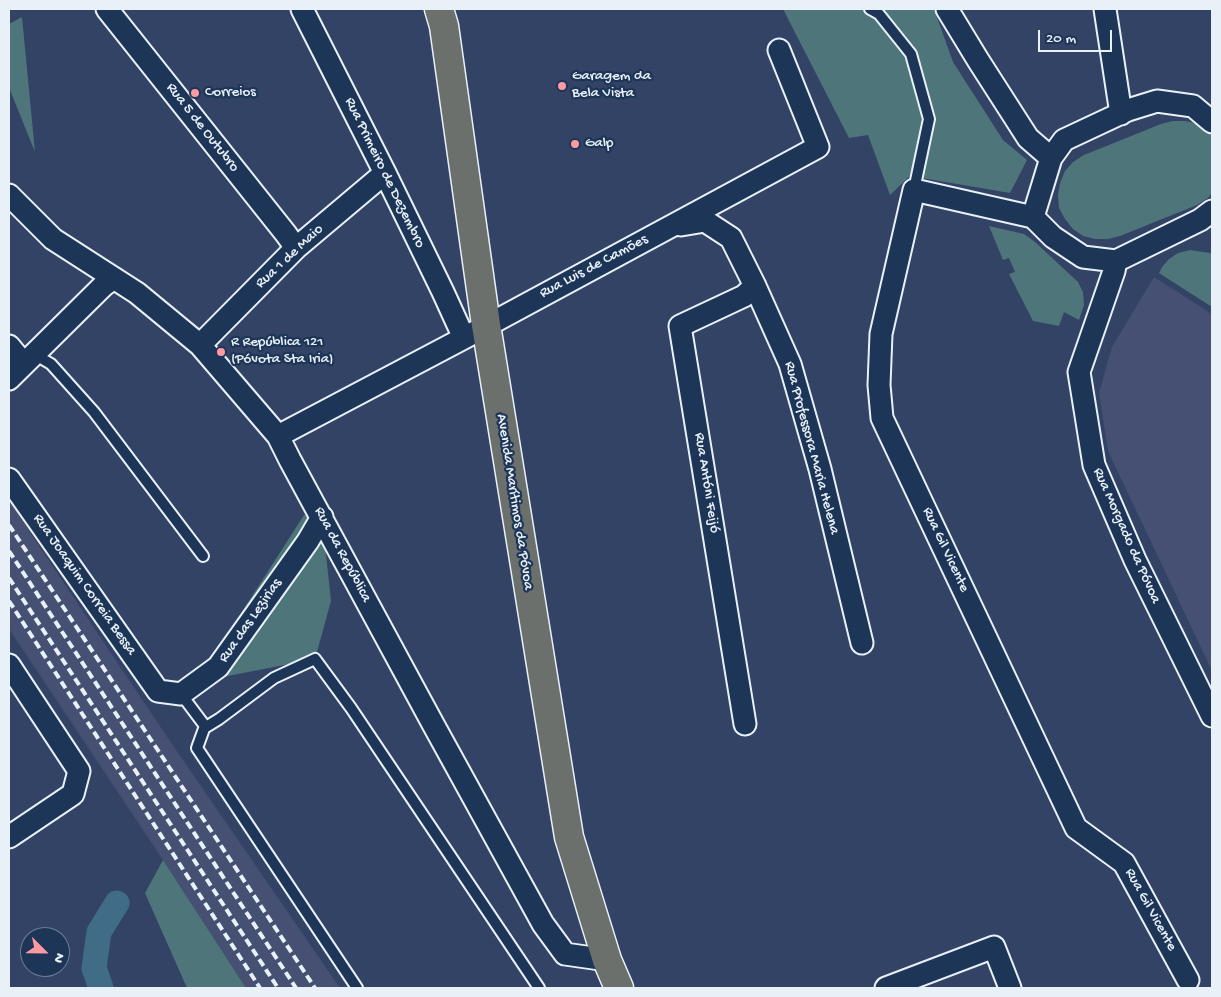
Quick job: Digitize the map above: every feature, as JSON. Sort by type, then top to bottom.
[{"type":"main road","name":"Avenida Marítimos da Póvoa","points":[[439,9],[444,26],[475,331],[569,837],[607,960],[619,988]]},
{"type":"street","name":"Rua 5 de Outubro","points":[[107,9],[296,248]]},
{"type":"street","name":"Rua Primeiro de Dezembro","points":[[302,9],[443,292],[475,331]]},
{"type":"street","points":[[947,9],[1028,138],[1051,158]]},
{"type":"street","points":[[1105,9],[1121,114]]},
{"type":"street","name":"Rua Luis de Camões","points":[[278,436],[818,147],[779,50]]},
{"type":"street","points":[[1033,217],[1051,158],[1064,140],[1128,110],[1157,101],[1193,106],[1212,122]]},
{"type":"street","name":"Rua 1 de Maio","points":[[200,344],[296,248],[385,173]]},
{"type":"street","points":[[914,190],[1033,217],[1053,237],[1083,257],[1116,261],[1208,220]]},
{"type":"street","name":"Rua Gil Vicente","points":[[914,190],[881,334],[880,385],[882,418],[1076,828],[1124,863],[1188,980]]},
{"type":"street","name":"Rua da República","points":[[9,195],[53,238],[136,293],[200,344],[278,436],[543,924],[565,954],[607,960]]},
{"type":"street","name":"Rua Professora Maria Helena","points":[[670,227],[705,221],[731,238],[755,286],[790,364],[820,470],[862,643]]},
{"type":"street","name":"Rua Morgado da Póvoa","points":[[1116,261],[1079,372],[1094,465],[1135,560],[1212,716]]},
{"type":"street","points":[[9,346],[22,365],[103,286],[114,278]]},
{"type":"street","name":"Rua Antóni Feijó","points":[[745,724],[680,326],[744,296],[755,286]]},
{"type":"street","name":"Rua Joaquim Correia Bessa","points":[[9,479],[158,691],[181,694]]},
{"type":"street","name":"Rua das Lezirias","points":[[181,694],[218,667],[308,541],[322,517]]},
{"type":"street","points":[[9,665],[79,771],[73,794],[9,837]]},
{"type":"street","points":[[886,988],[994,947],[1010,988]]},
{"type":"lane","points":[[870,9],[879,14],[911,54],[929,119],[914,190]]},
{"type":"lane","points":[[22,365],[50,364],[94,412],[203,556]]},
{"type":"lane","points":[[205,726],[219,719],[274,678],[315,659],[351,708],[539,988]]},
{"type":"lane","points":[[181,694],[205,726]]},
{"type":"lane","points":[[205,726],[197,748],[357,988]]},
{"type":"shaded area","points":[[1154,277],[1212,314],[1212,671],[1108,451],[1099,393],[1112,347]]},
{"type":"shaded area","points":[[9,498],[33,537],[174,747],[340,988],[246,988],[9,629]]},
{"type":"green space","points":[[783,9],[934,9],[953,62],[1003,140],[1027,160],[1010,193],[910,176],[890,195],[868,135],[849,138]]},
{"type":"green space","points":[[22,17],[35,152],[9,89],[9,24]]},
{"type":"green space","points":[[1173,121],[1186,121],[1198,124],[1212,136],[1212,193],[1208,198],[1197,205],[1108,239],[1095,239],[1083,236],[1073,229],[1059,208],[1058,195],[1065,171],[1073,162],[1084,155]]},
{"type":"green space","points":[[989,226],[1024,234],[1078,282],[1083,292],[1084,305],[1079,320],[1064,312],[1059,326],[1033,321],[1009,274],[1015,272],[1009,258],[1003,260]]},
{"type":"green space","points":[[1190,250],[1210,253],[1212,255],[1212,307],[1159,273],[1169,259],[1178,253]]},
{"type":"green space","points":[[304,515],[322,517],[331,601],[315,659],[197,682]]},
{"type":"green space","points":[[163,860],[246,988],[187,988],[145,893]]},
{"type":"waterway","points":[[101,988],[94,968],[99,932],[117,903]]},
{"type":"railway","points":[[9,525],[315,988]]},
{"type":"railway","points":[[9,551],[296,988]]},
{"type":"railway","points":[[9,578],[278,988]]},
{"type":"railway","points":[[9,601],[260,988]]},
{"type":"place","name":"Garagem da Bela Vista","points":[[562,86]]},
{"type":"place","name":"Correios","points":[[195,93]]},
{"type":"place","name":"Galp","points":[[575,144]]},
{"type":"place","name":"R República 121 (Póvota Sta Iria)","points":[[221,352]]}]
